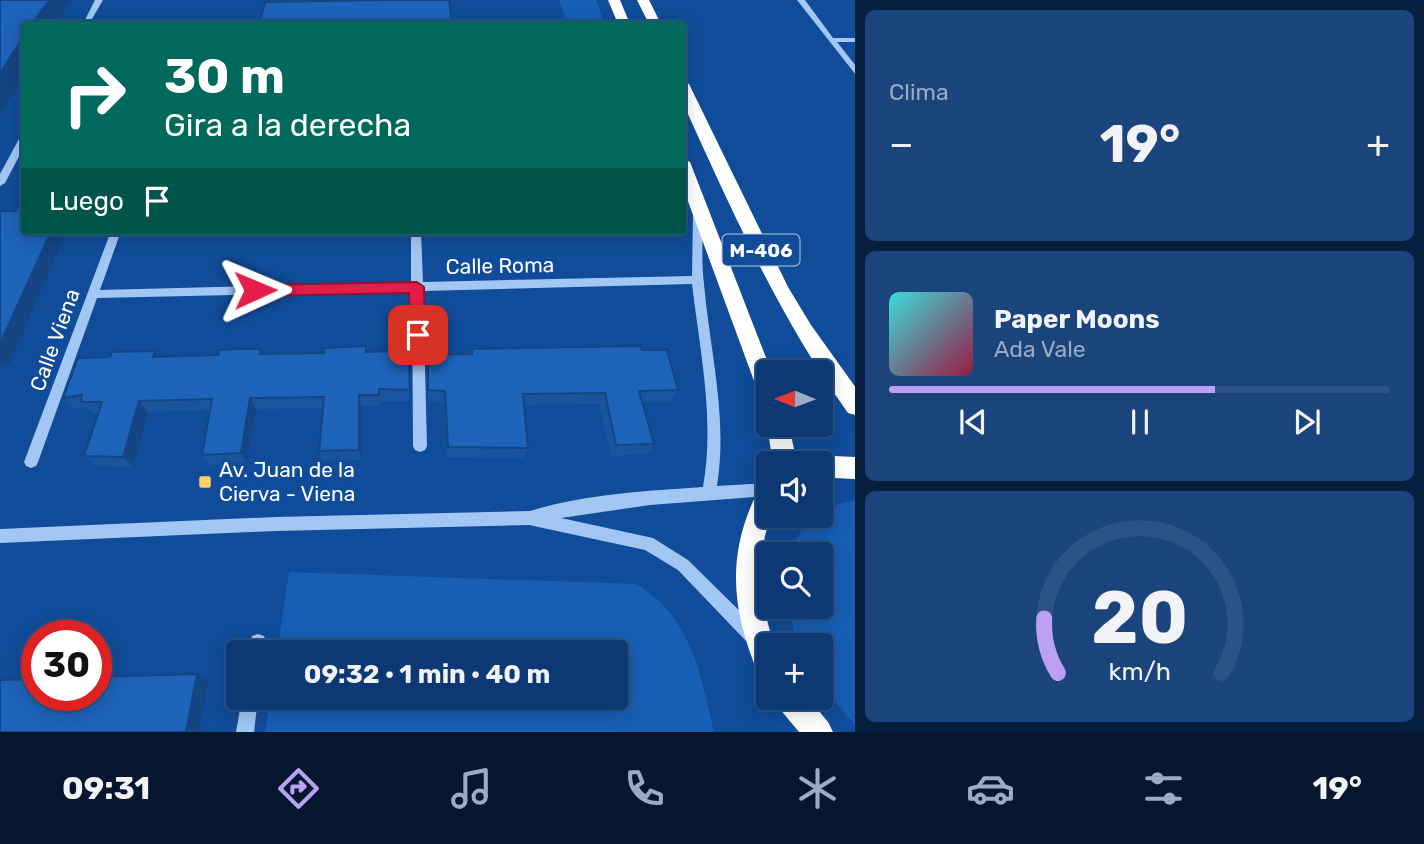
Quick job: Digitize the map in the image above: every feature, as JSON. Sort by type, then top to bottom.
[{"type":"highway","points":[[614,0],[623,21]]},
{"type":"highway","points":[[643,0],[654,21]]},
{"type":"highway","name":"M-406","points":[[686,92],[781,293],[828,372],[855,406]]},
{"type":"highway","name":"M-406","points":[[686,172],[757,360]]},
{"type":"highway","points":[[833,467],[855,468]]},
{"type":"highway","points":[[756,523],[747,573],[759,633]]},
{"type":"highway","points":[[798,710],[813,730]]},
{"type":"street","points":[[88,21],[99,0]]},
{"type":"street","points":[[831,40],[855,40]]},
{"type":"street","points":[[0,155],[20,154]]},
{"type":"street","points":[[0,183],[20,154]]},
{"type":"street","name":"Calle Viena","points":[[31,462],[115,235]]},
{"type":"street","points":[[416,235],[420,446]]},
{"type":"street","name":"Calle Roma","points":[[93,293],[698,280]]},
{"type":"street","points":[[1,538],[276,524],[529,518],[568,508],[672,495],[756,491]]},
{"type":"street","points":[[529,518],[648,544],[683,565],[756,644]]},
{"type":"street","points":[[245,732],[248,710]]},
{"type":"lane","points":[[801,0],[855,73]]},
{"type":"lane","points":[[699,203],[698,280],[715,439],[714,469],[709,493]]},
{"type":"shaded area","points":[[559,0],[596,0],[604,21],[566,21]]},
{"type":"shaded area","points":[[855,501],[855,725],[833,699],[833,633],[794,633],[791,619],[833,619],[833,542],[796,542],[804,528],[833,528],[834,506]]},
{"type":"shaded area","points":[[289,572],[636,584],[670,612],[691,648],[714,732],[265,732],[268,710],[628,710],[628,640],[279,640]]},
{"type":"building","points":[[0,0],[49,0],[34,21],[21,21],[21,41],[0,73]]},
{"type":"building","points":[[449,0],[452,21],[260,21],[265,2]]},
{"type":"building","points":[[21,200],[21,235],[49,235],[0,344],[0,211],[16,211]]},
{"type":"building","points":[[366,346],[366,352],[398,351],[398,356],[409,356],[410,390],[379,389],[379,395],[359,395],[359,450],[319,451],[324,397],[250,398],[241,453],[202,455],[212,399],[139,401],[123,457],[84,456],[102,402],[81,402],[82,395],[63,398],[78,358],[110,357],[112,352],[155,351],[153,357],[218,355],[219,350],[239,349],[261,349],[260,354],[324,353],[324,348]]},
{"type":"building","points":[[640,346],[642,350],[667,350],[678,390],[639,391],[654,444],[616,445],[605,393],[523,394],[528,448],[448,447],[445,391],[428,390],[428,355],[472,354],[472,349]]},
{"type":"building","points":[[197,674],[186,732],[0,732],[0,680],[21,679],[21,711],[112,711],[112,677]]},
{"type":"place","name":"Av. Juan de la Cierva - Viena","points":[[205,482]]},
{"type":"route","points":[[255,290],[417,287],[418,335]]}]
